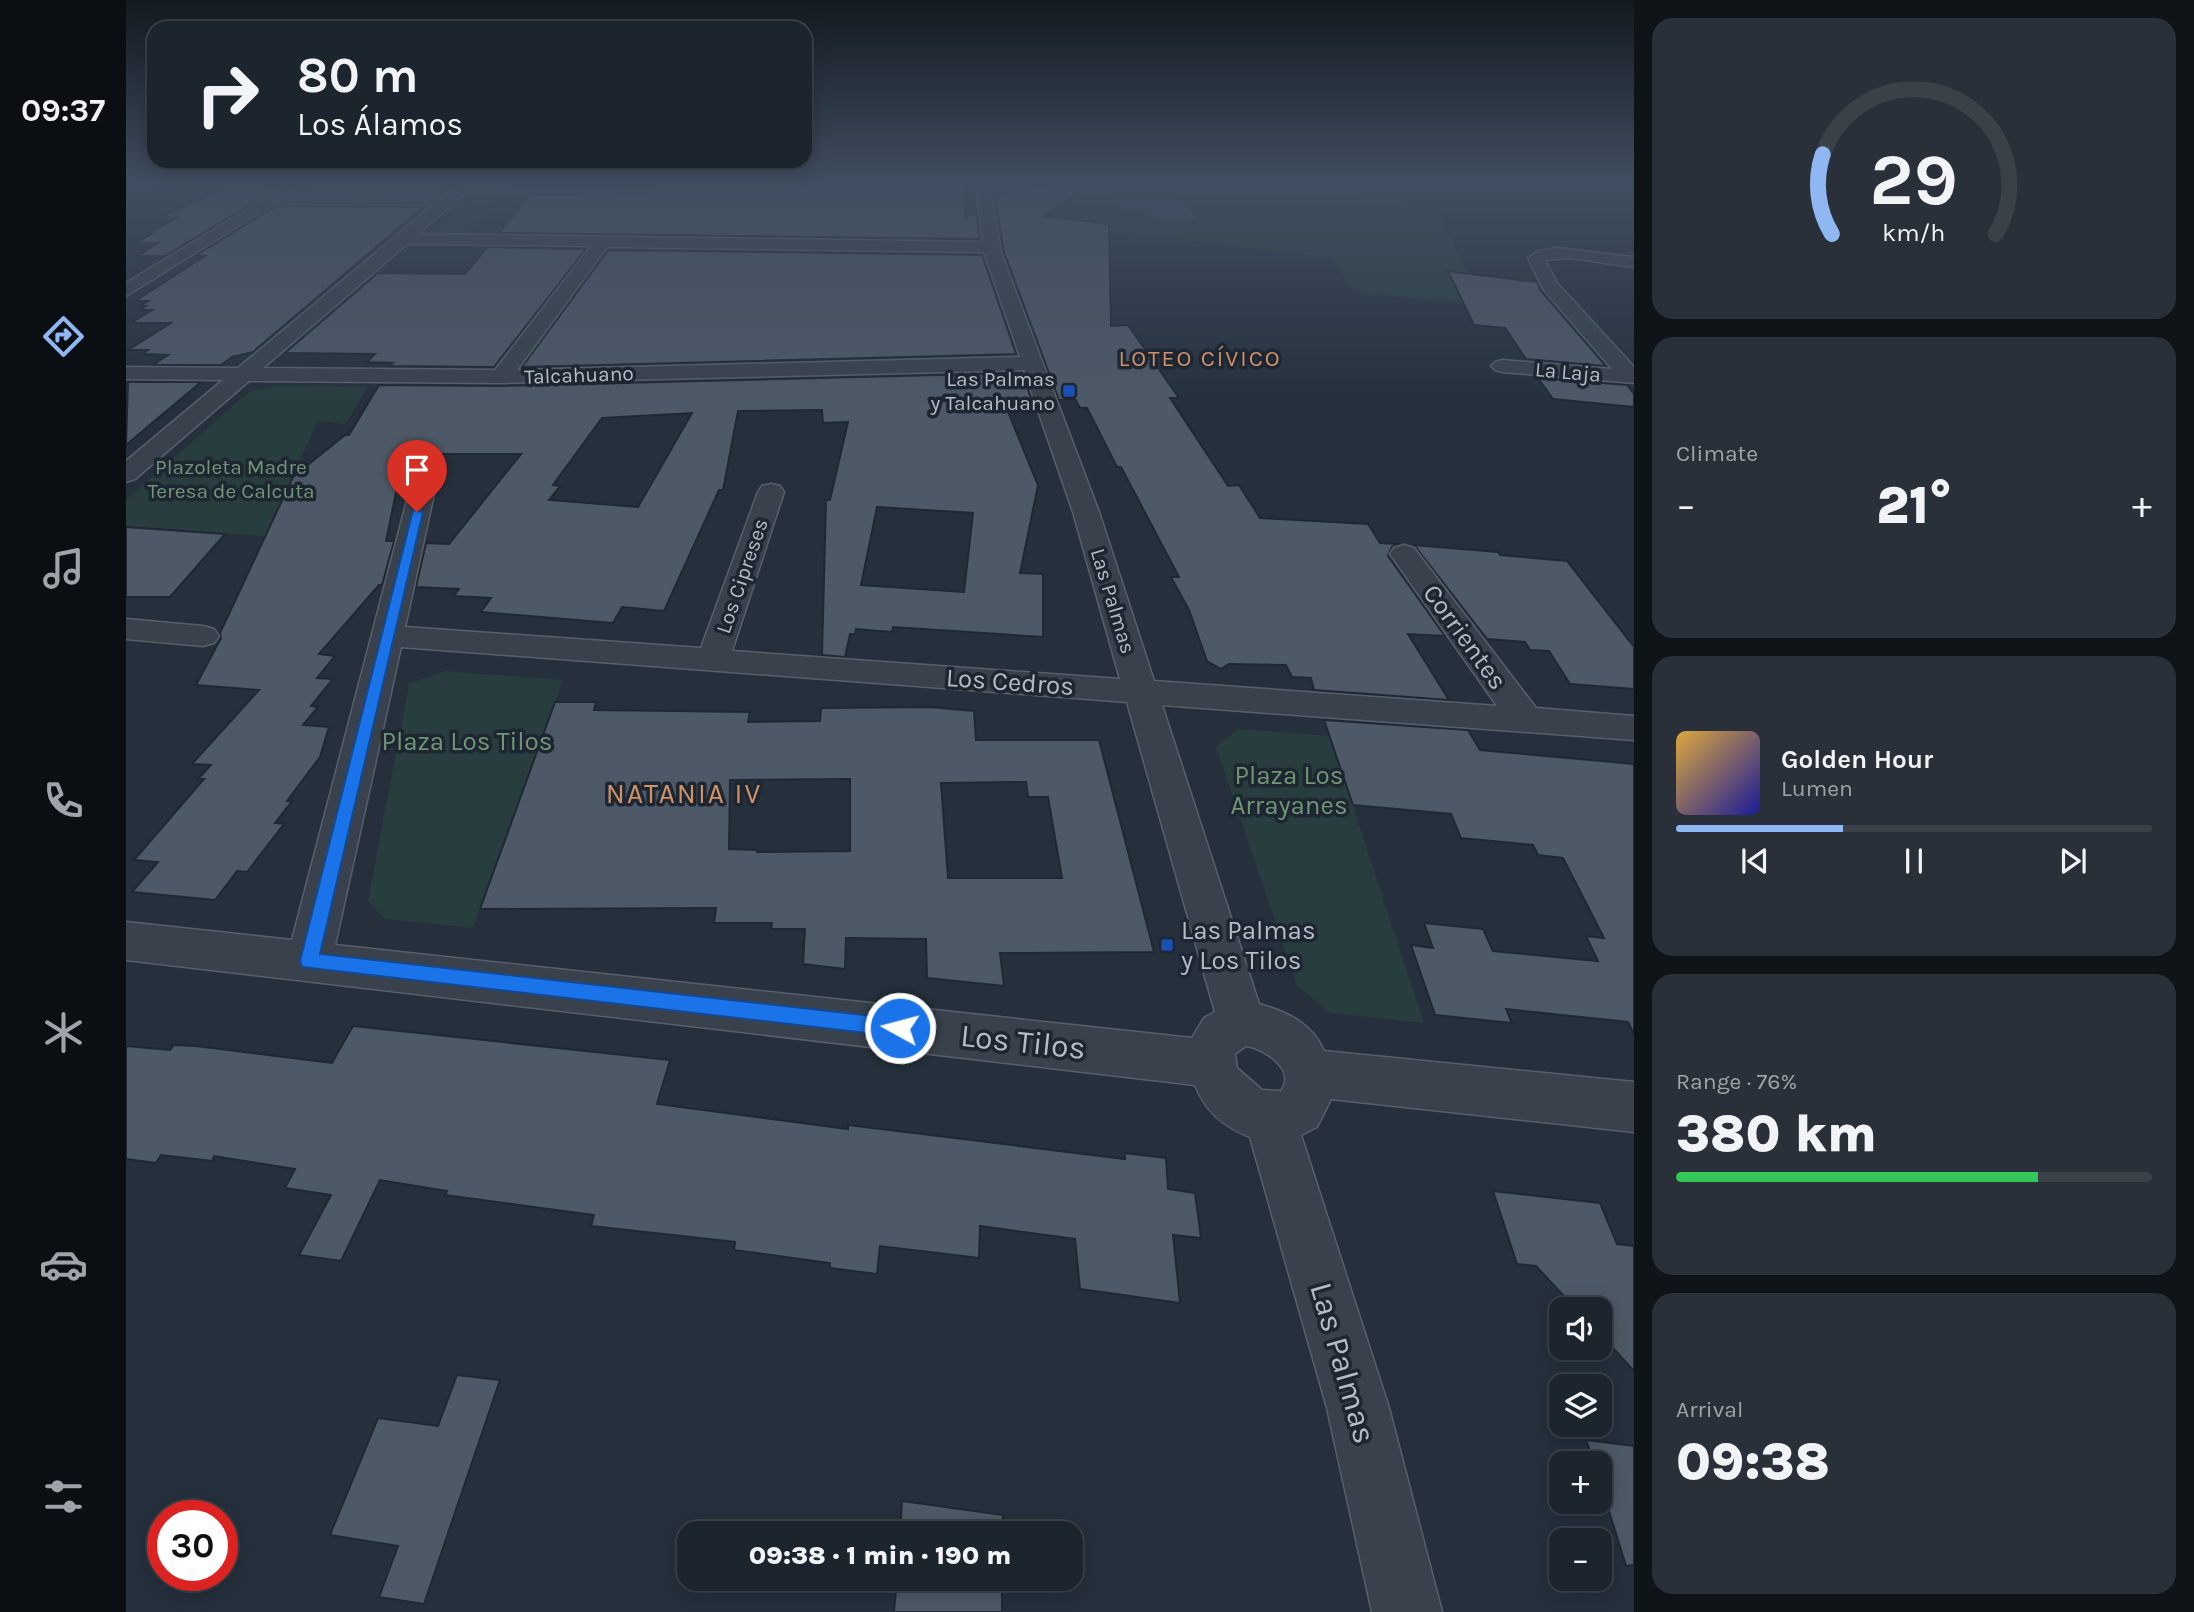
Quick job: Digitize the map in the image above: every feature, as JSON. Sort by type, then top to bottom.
[{"type":"street","points":[[126,291],[182,256]]},
{"type":"street","points":[[126,474],[382,256]]},
{"type":"street","points":[[501,377],[592,256]]},
{"type":"street","name":"Las Palmas","points":[[995,256],[1086,512],[1242,1023]]},
{"type":"street","points":[[1540,256],[1536,258],[1549,285],[1633,377]]},
{"type":"street","points":[[1590,256],[1634,262]]},
{"type":"street","name":"Talcahuano","points":[[126,373],[501,377],[1032,363]]},
{"type":"street","name":"La Laja","points":[[1502,366],[1633,377]]},
{"type":"street","points":[[309,961],[429,462]]},
{"type":"street","name":"Los Cipreses","points":[[713,660],[771,492]]},
{"type":"street","name":"Corrientes","points":[[1404,554],[1526,720]]},
{"type":"street","points":[[126,629],[204,636]]},
{"type":"street","name":"Los Cedros","points":[[387,636],[1634,728]]},
{"type":"street","name":"Los Tilos","points":[[126,941],[1210,1063]]},
{"type":"street","points":[[1242,1023],[1258,1025],[1291,1042],[1303,1057],[1310,1073],[1310,1088],[1307,1101],[1297,1111],[1285,1116],[1270,1117],[1249,1111],[1230,1098],[1216,1081],[1210,1063],[1211,1048],[1217,1035],[1242,1023]]},
{"type":"street","points":[[1310,1073],[1634,1107]]},
{"type":"street","name":"Las Palmas","points":[[1270,1117],[1358,1408],[1407,1612]]},
{"type":"green space","points":[[1317,256],[1460,256],[1468,273],[1525,281],[1548,309],[1364,294],[1348,284],[1332,258]]},
{"type":"green space","name":"Plazoleta Madre Teresa de Calcuta","points":[[273,386],[368,387],[345,424],[318,421],[265,536],[126,527],[126,500],[249,392]]},
{"type":"green space","name":"Plaza Los Tilos","points":[[445,671],[563,680],[473,928],[385,919],[368,901],[409,684]]},
{"type":"green space","name":"Plaza Los Arrayanes","points":[[1239,729],[1330,736],[1424,1023],[1330,1013],[1297,985],[1216,747]]},
{"type":"building","points":[[205,256],[365,256],[253,352],[232,357],[221,365],[153,365],[168,355],[143,354],[148,350],[128,350],[171,323],[131,323],[152,310],[140,310],[146,306],[140,306],[148,301],[135,301]]},
{"type":"building","points":[[479,256],[580,256],[494,367],[390,366],[393,363],[367,362],[375,354],[285,353],[378,273],[465,274]]},
{"type":"building","points":[[603,256],[982,256],[1016,354],[522,367]]},
{"type":"building","points":[[1006,256],[1110,256],[1111,326],[1128,325],[1179,398],[1170,398],[1228,486],[1239,485],[1260,518],[1368,524],[1380,543],[1398,544],[1392,547],[1388,556],[1445,636],[1408,634],[1449,700],[1314,690],[1311,678],[1292,677],[1286,665],[1229,664],[1221,669],[1207,661],[1189,610],[1171,577],[1179,577],[1121,467],[1117,467],[1087,408],[1080,408],[1075,399],[1059,400]]},
{"type":"building","points":[[1448,271],[1537,282],[1541,291],[1606,366],[1526,359],[1505,328],[1474,325]]},
{"type":"building","points":[[1022,373],[1032,401],[1004,402],[1038,485],[1020,573],[1043,574],[1043,637],[893,627],[892,632],[856,629],[855,634],[850,634],[845,657],[822,655],[826,500],[830,500],[848,422],[823,423],[822,410],[738,411],[723,490],[719,490],[664,611],[622,607],[613,623],[481,612],[491,598],[454,596],[459,589],[416,587],[426,543],[449,544],[521,454],[419,454],[411,473],[397,488],[386,541],[394,541],[382,585],[379,585],[319,654],[335,656],[317,678],[333,679],[311,706],[318,707],[303,725],[329,727],[320,757],[287,801],[292,801],[275,823],[284,824],[247,872],[237,871],[215,900],[132,892],[158,862],[134,860],[204,779],[198,779],[211,765],[192,764],[259,690],[196,685],[221,638],[220,633],[293,477],[345,435],[349,435],[379,385],[501,386]],"holes":[[[692,413],[638,507],[549,500],[560,486],[553,485],[602,418]],[[877,507],[973,513],[964,592],[861,585]]]},
{"type":"building","points":[[1538,378],[1627,385],[1634,394],[1634,407],[1553,399]]},
{"type":"building","points":[[128,382],[201,382],[126,445]]},
{"type":"building","points":[[126,527],[225,534],[170,597],[126,597]]},
{"type":"building","points":[[1414,545],[1567,561],[1634,647],[1634,689],[1570,684],[1549,651],[1530,650],[1525,642],[1487,639]]},
{"type":"building","points":[[555,702],[596,702],[594,710],[750,712],[748,722],[820,721],[821,708],[930,707],[974,711],[976,740],[1099,740],[1154,952],[1000,953],[1004,986],[927,978],[926,939],[846,938],[845,969],[803,964],[805,929],[771,929],[772,923],[714,923],[716,908],[480,909]],"holes":[[[850,779],[850,851],[757,852],[729,849],[730,780]],[[1026,782],[1028,797],[1048,797],[1062,878],[948,878],[941,783]]]},
{"type":"building","points":[[1324,720],[1468,730],[1480,750],[1634,764],[1634,1034],[1628,1022],[1506,1009],[1512,1023],[1435,1015],[1411,945],[1433,948],[1424,923],[1483,929],[1493,951],[1598,961],[1586,936],[1604,938],[1563,858],[1538,855],[1533,845],[1461,838],[1451,814],[1353,805]]},
{"type":"building","points":[[353,1026],[670,1060],[657,1104],[848,1129],[848,1125],[1125,1159],[1125,1153],[1166,1158],[1168,1189],[1195,1193],[1201,1238],[1173,1235],[1180,1303],[1080,1289],[1075,1239],[980,1226],[979,1258],[880,1246],[877,1274],[830,1268],[830,1263],[734,1250],[735,1242],[591,1226],[594,1215],[445,1195],[447,1191],[380,1180],[341,1261],[299,1255],[331,1195],[285,1188],[295,1169],[214,1156],[212,1161],[161,1155],[156,1163],[126,1159],[126,1046],[170,1050],[174,1045],[196,1046],[332,1063]]},
{"type":"building","points":[[1493,1191],[1600,1203],[1617,1244],[1634,1246],[1634,1371],[1612,1347],[1612,1297],[1565,1297],[1536,1266],[1517,1264]]},
{"type":"building","points":[[457,1375],[500,1380],[424,1604],[379,1597],[398,1546],[330,1535],[378,1418],[438,1426]]},
{"type":"building","points":[[1586,1440],[1634,1446],[1634,1565],[1626,1566],[1610,1514],[1612,1451],[1590,1451]]},
{"type":"building","points":[[902,1501],[1003,1515],[1003,1521],[901,1521]]},
{"type":"building","points":[[896,1591],[1002,1591],[1002,1612],[894,1612]]},
{"type":"place","name":"Las Palmas y Talcahuano","points":[[1069,391]]},
{"type":"place","name":"Las Palmas y Los Tilos","points":[[1167,945]]},
{"type":"district","name":"LOTEO CÍVICO","points":[[1200,358]]},
{"type":"district","name":"NATANIA IV","points":[[684,793]]},
{"type":"route","points":[[417,512],[309,961],[900,1028]]}]
